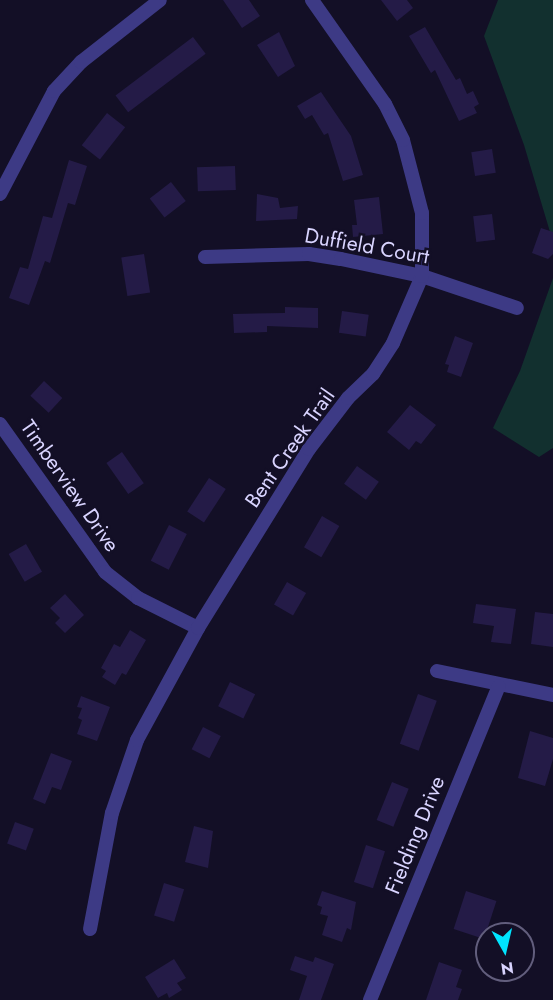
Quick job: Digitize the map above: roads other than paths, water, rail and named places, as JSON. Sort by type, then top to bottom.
[{"type":"street","points":[[0,194],[54,92],[81,62],[160,0]]},
{"type":"street","name":"Bent Creek Trail","points":[[90,929],[112,813],[137,740],[198,628],[309,449],[383,359],[422,276],[422,213],[403,140],[385,104],[312,0]]},
{"type":"street","name":"Duffield Court","points":[[205,256],[309,254],[422,276],[518,308]]},
{"type":"street","name":"Timberview Drive","points":[[0,424],[105,572],[138,598],[198,628]]},
{"type":"street","points":[[437,671],[499,686],[553,695]]},
{"type":"street","name":"Fielding Drive","points":[[370,1000],[499,686]]}]
